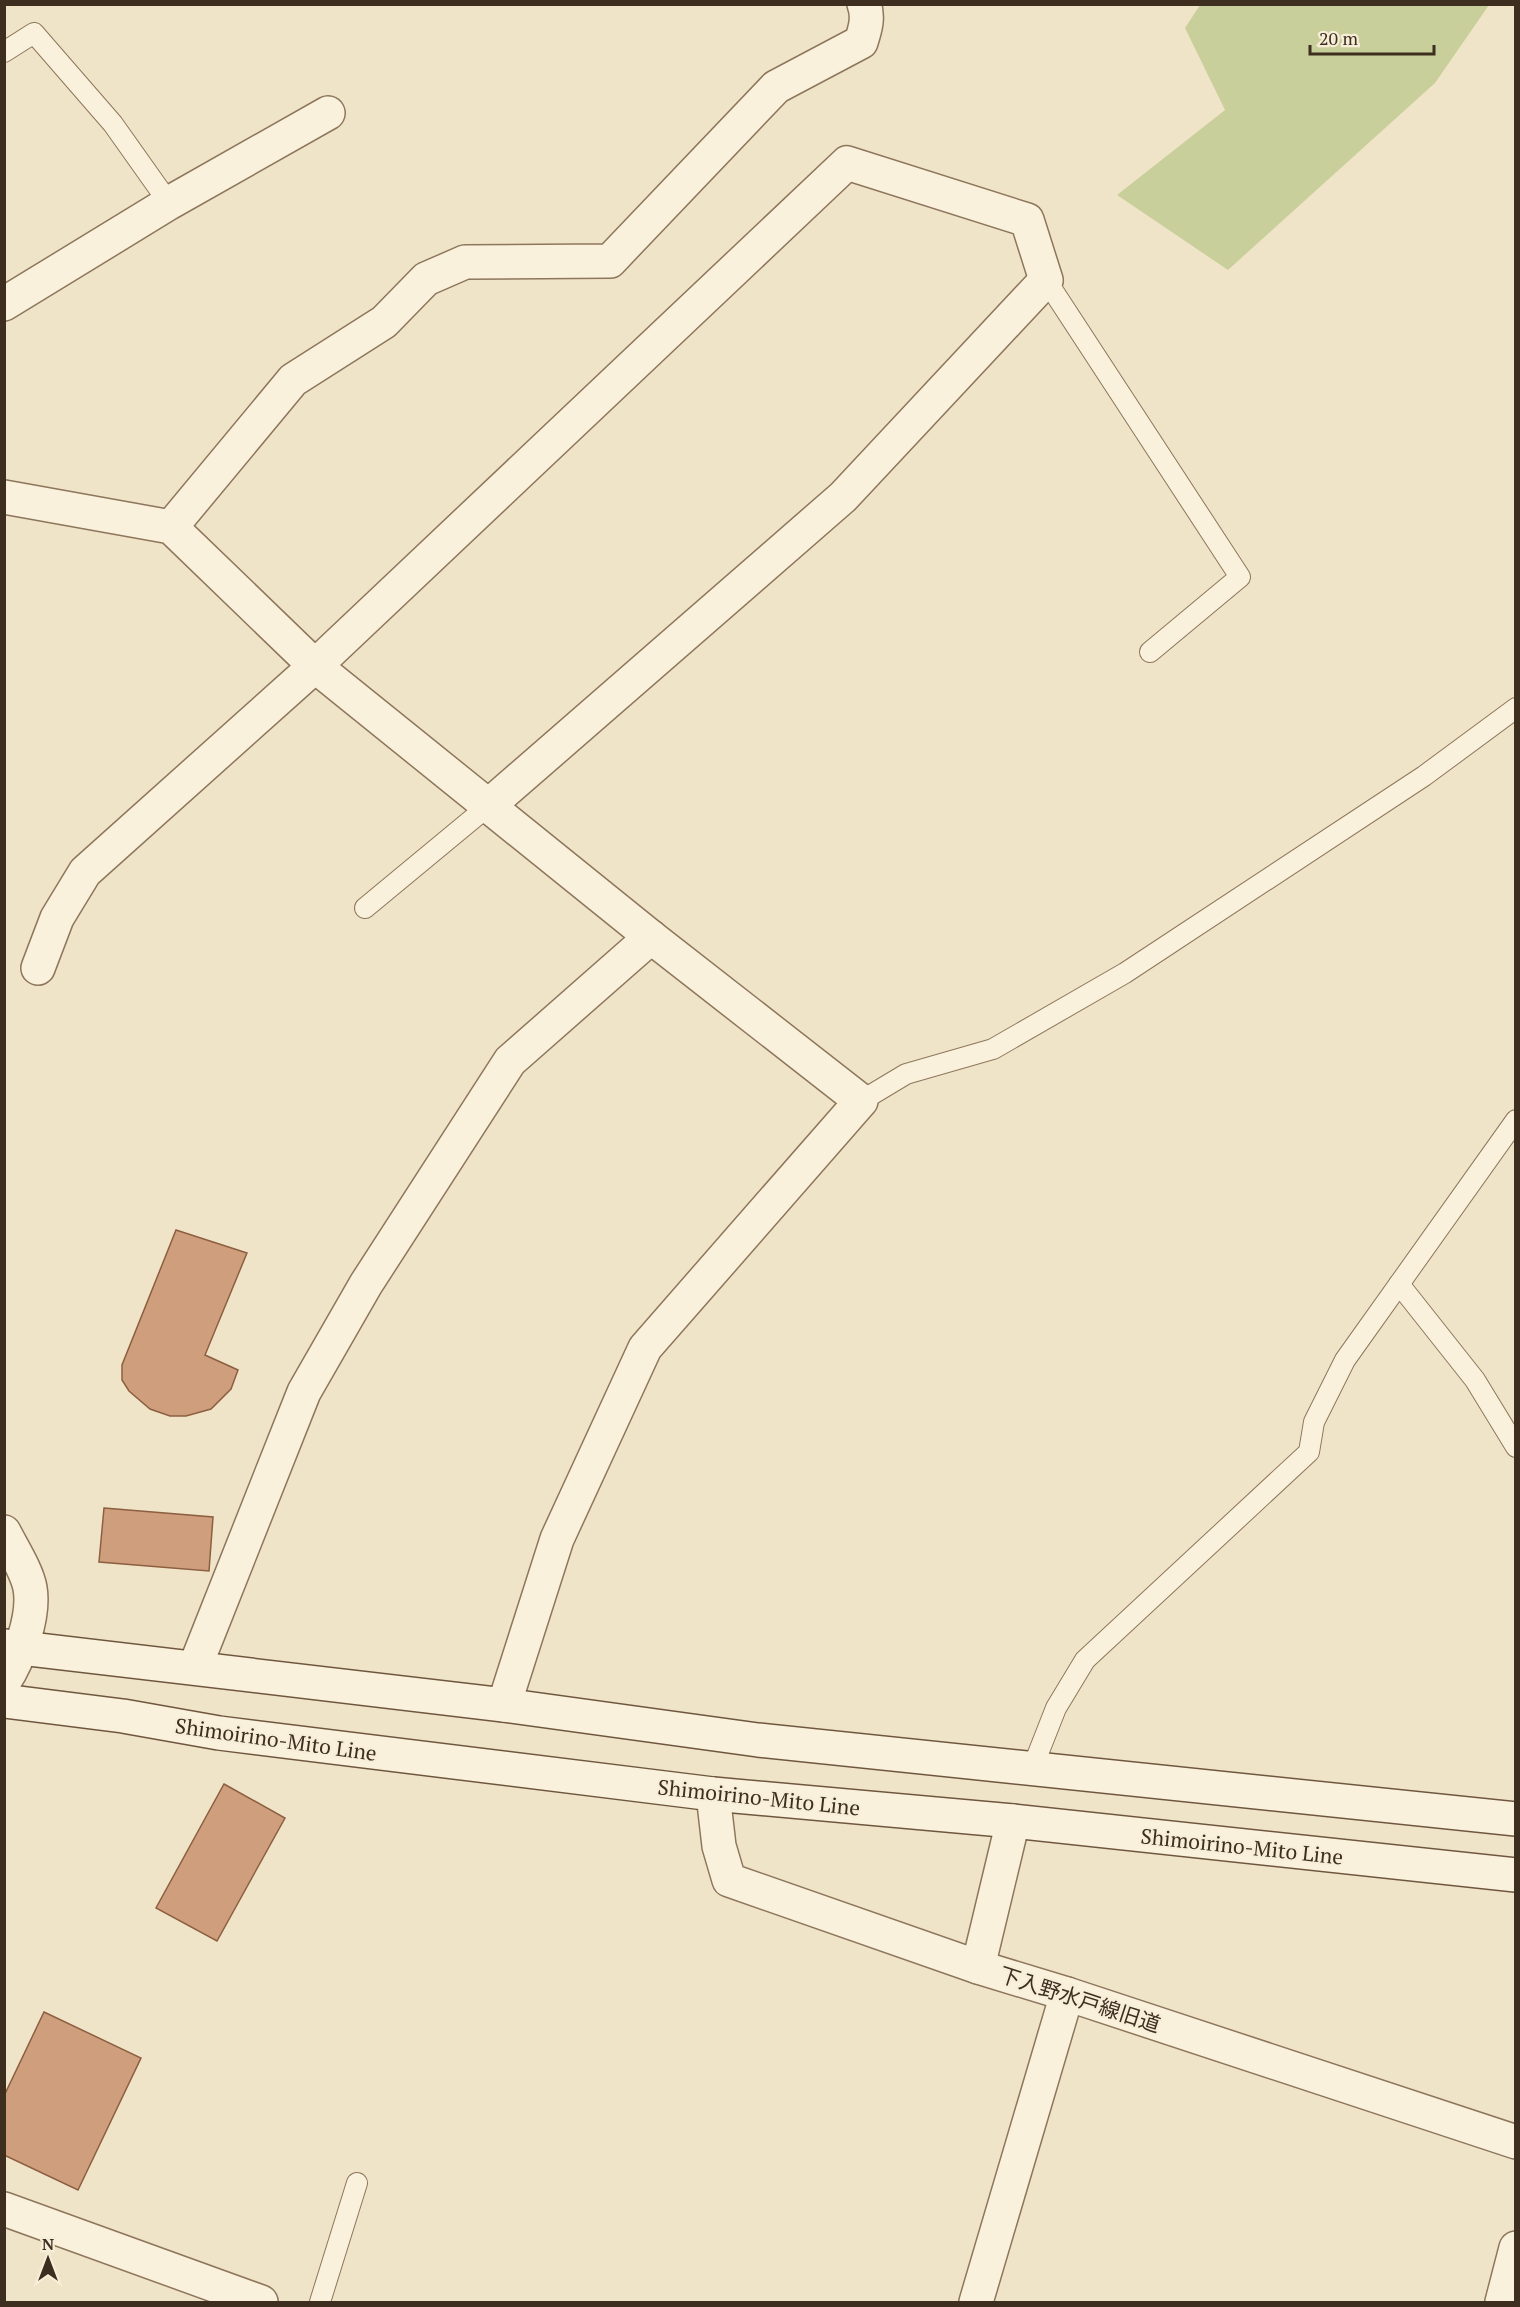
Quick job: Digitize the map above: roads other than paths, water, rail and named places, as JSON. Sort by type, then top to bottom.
[{"type":"street","points":[[171,527],[293,380],[384,321],[426,279],[465,262],[610,261],[776,87],[861,42],[866,24],[864,4]]},
{"type":"street","points":[[4,304],[169,203],[328,113]]},
{"type":"street","points":[[38,968],[57,918],[85,872],[315,666],[847,162],[1027,220],[1046,280],[843,497],[487,807]]},
{"type":"street","points":[[4,497],[171,527],[315,666],[487,807],[861,1101],[645,1348],[557,1539],[504,1705]]},
{"type":"street","points":[[195,1667],[304,1392],[366,1284],[510,1061],[651,937]]},
{"type":"street","points":[[4,1532],[30,1586],[32,1603],[13,1647],[16,1664],[4,1682]]},
{"type":"street","points":[[13,1647],[504,1705],[759,1740],[1515,1819]]},
{"type":"street","name":"Shimoirino-Mito Line","points":[[4,1701],[123,1716],[219,1733],[713,1794],[1013,1821],[1515,1875]]},
{"type":"street","name":"下入野水戸線旧道","points":[[713,1794],[719,1846],[729,1880],[978,1967],[1067,1994],[1515,2142]]},
{"type":"street","points":[[978,1967],[1013,1821]]},
{"type":"street","points":[[976,2302],[1067,1994]]},
{"type":"street","points":[[4,2209],[218,2295],[261,2302]]},
{"type":"street","points":[[1502,2302],[1515,2248]]},
{"type":"lane","points":[[4,52],[34,33],[113,124],[169,203]]},
{"type":"lane","points":[[1046,280],[1240,577],[1150,652]]},
{"type":"lane","points":[[861,1101],[906,1074],[993,1049],[1125,973],[1424,776],[1515,708]]},
{"type":"lane","points":[[365,908],[487,807]]},
{"type":"lane","points":[[1032,1769],[1056,1708],[1085,1660],[1309,1452],[1314,1422],[1345,1360],[1515,1120]]},
{"type":"lane","points":[[1399,1284],[1475,1380],[1515,1447]]},
{"type":"lane","points":[[320,2302],[357,2183]]}]
